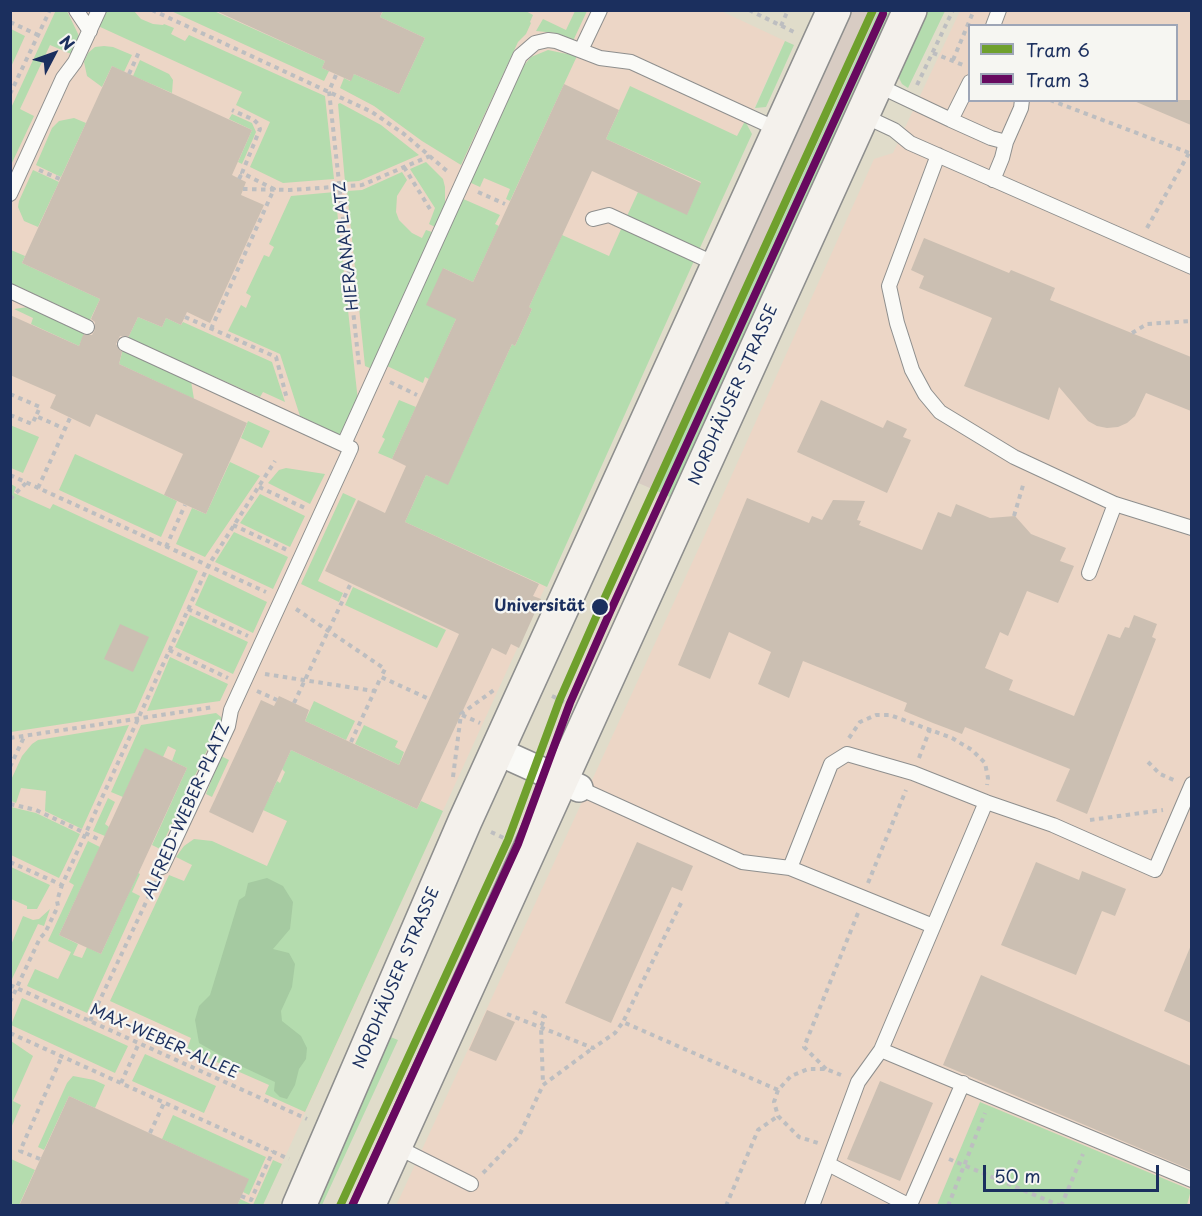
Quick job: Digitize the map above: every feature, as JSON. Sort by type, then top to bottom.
[{"type":"main road","name":"NORDHÄUSER STRASSE","points":[[299,1206],[490,738],[718,265],[834,10]]},
{"type":"main road","name":"NORDHÄUSER STRASSE","points":[[368,1206],[569,784],[861,115],[910,10]]},
{"type":"street","points":[[490,738],[569,784]]},
{"type":"lane","points":[[75,10],[90,30]]},
{"type":"lane","points":[[10,194],[63,78],[75,62],[99,10]]},
{"type":"lane","points":[[581,50],[600,10]]},
{"type":"lane","points":[[125,344],[348,446],[363,401],[520,56],[535,43],[548,40],[600,58],[631,62],[779,130]]},
{"type":"lane","points":[[875,84],[991,138],[1006,142]]},
{"type":"lane","points":[[951,120],[968,84]]},
{"type":"lane","points":[[993,180],[1022,102]]},
{"type":"lane","points":[[861,115],[894,130],[910,143],[1191,267]]},
{"type":"lane","points":[[938,155],[889,286],[897,323],[912,370],[925,394],[940,412],[1030,464],[1115,504],[1191,528]]},
{"type":"lane","points":[[593,219],[609,215],[718,265]]},
{"type":"lane","points":[[10,291],[87,327]]},
{"type":"lane","name":"ALFRED-WEBER-PLATZ","points":[[162,867],[228,726],[231,710],[320,515],[348,446]]},
{"type":"lane","points":[[1089,573],[1115,504]]},
{"type":"lane","points":[[790,867],[831,764],[847,754],[913,773],[983,801],[1053,825],[1155,870],[1191,784]]},
{"type":"lane","points":[[569,784],[741,862],[790,867],[933,926]]},
{"type":"lane","points":[[812,1206],[858,1082],[881,1050],[983,801]]},
{"type":"lane","points":[[881,1050],[1191,1180]]},
{"type":"lane","points":[[828,1164],[910,1205],[963,1083]]},
{"type":"lane","points":[[395,1146],[471,1184]]},
{"type":"path","points":[[10,94],[50,10]]},
{"type":"path","points":[[748,10],[796,33]]},
{"type":"path","points":[[781,26],[788,10]]},
{"type":"path","points":[[910,100],[953,10]]},
{"type":"path","points":[[952,60],[974,10]]},
{"type":"path","points":[[152,11],[372,112],[404,134],[462,184],[505,204]]},
{"type":"path","points":[[10,22],[38,35]]},
{"type":"path","points":[[129,74],[139,52]]},
{"type":"path","points":[[933,53],[968,68]]},
{"type":"path","points":[[329,91],[336,75]]},
{"type":"path","name":"HIERANAPLATZ","points":[[329,91],[363,401]]},
{"type":"path","points":[[1055,102],[1190,154],[1138,244]]},
{"type":"path","points":[[232,110],[254,120],[260,129],[239,179]]},
{"type":"path","points":[[243,189],[362,185],[430,156]]},
{"type":"path","points":[[404,167],[430,208],[423,225],[440,232]]},
{"type":"path","points":[[242,173],[274,189]]},
{"type":"path","points":[[51,175],[60,179]]},
{"type":"path","points":[[211,329],[274,189]]},
{"type":"path","points":[[185,317],[276,357],[293,421]]},
{"type":"path","points":[[1132,333],[1147,324],[1191,321]]},
{"type":"path","points":[[10,394],[40,407],[32,424],[10,415]]},
{"type":"path","points":[[36,416],[64,429]]},
{"type":"path","points":[[38,488],[70,418]]},
{"type":"path","points":[[10,1002],[58,906],[57,900],[62,885],[208,566],[275,461]]},
{"type":"path","points":[[1014,516],[1030,464]]},
{"type":"path","points":[[10,475],[281,599],[385,669],[351,742]]},
{"type":"path","points":[[10,499],[27,483]]},
{"type":"path","points":[[259,486],[320,515]]},
{"type":"path","points":[[166,547],[185,505]]},
{"type":"path","points":[[233,525],[301,557]]},
{"type":"path","points":[[294,703],[351,583]]},
{"type":"path","points":[[188,609],[250,637]]},
{"type":"path","points":[[169,650],[243,685]]},
{"type":"path","points":[[249,671],[374,691]]},
{"type":"path","points":[[381,677],[429,699]]},
{"type":"path","points":[[452,785],[461,714],[502,684]]},
{"type":"path","points":[[254,700],[258,691],[277,700]]},
{"type":"path","points":[[546,693],[570,704],[571,700]]},
{"type":"path","points":[[10,738],[219,706],[231,710]]},
{"type":"path","points":[[461,714],[490,738]]},
{"type":"path","points":[[847,754],[849,735],[860,722],[876,715],[890,715],[952,738],[972,750],[985,763],[988,778],[983,801]]},
{"type":"path","points":[[826,1069],[804,1047],[856,921],[930,729]]},
{"type":"path","points":[[10,767],[24,737]]},
{"type":"path","points":[[1148,762],[1160,774],[1171,778]]},
{"type":"path","points":[[10,804],[36,810],[100,840]]},
{"type":"path","points":[[1053,825],[1181,808]]},
{"type":"path","points":[[484,838],[487,831],[513,842]]},
{"type":"path","points":[[10,862],[62,885]]},
{"type":"path","name":"ALFRED-WEBER-PLATZ","points":[[90,1021],[162,867]]},
{"type":"path","points":[[543,1085],[615,1033],[623,1022],[681,903]]},
{"type":"path","name":"MAX-WEBER-ALLEE","points":[[10,985],[307,1120]]},
{"type":"path","points":[[471,1184],[519,1136],[543,1085],[541,1028],[545,1017],[533,1012]]},
{"type":"path","points":[[507,1014],[593,1048]]},
{"type":"path","points":[[623,1022],[778,1090]]},
{"type":"path","points":[[10,1033],[290,1159]]},
{"type":"path","points":[[121,1083],[139,1043]]},
{"type":"path","points":[[40,1159],[20,1151],[62,1056]]},
{"type":"path","points":[[835,1149],[799,1137],[778,1116],[774,1102],[778,1090],[791,1076],[808,1069],[826,1069],[858,1082]]},
{"type":"path","points":[[948,1206],[992,1095]]},
{"type":"path","points":[[150,1133],[164,1103]]},
{"type":"path","points":[[726,1206],[759,1130],[778,1116]]},
{"type":"path","points":[[932,1152],[1061,1205],[1090,1137]]},
{"type":"path","points":[[241,1196],[251,1200],[273,1151]]},
{"type":"shaded area","points":[[719,10],[785,41],[717,189],[725,193],[263,1205],[11,1205],[10,11]]},
{"type":"shaded area","points":[[851,11],[878,11],[657,491],[636,482]]},
{"type":"shaded area","points":[[960,11],[1191,11],[1191,1205],[396,1206],[703,539],[874,159],[893,153]]},
{"type":"green space","points":[[56,10],[67,11],[79,36],[71,54],[50,45],[20,109],[34,116],[11,165],[11,108]]},
{"type":"green space","points":[[169,10],[214,11],[325,61],[322,68],[329,71],[324,81]]},
{"type":"green space","points":[[524,10],[533,15],[531,23],[526,34],[518,42],[461,165],[422,141],[374,106],[340,88],[344,78],[350,81],[354,74],[399,94],[425,38],[380,17],[383,11]]},
{"type":"green space","points":[[104,11],[134,11],[141,19],[174,28],[171,34],[185,41],[189,35],[325,96],[334,179],[283,183],[250,167],[270,122],[236,105],[242,92],[98,26]]},
{"type":"green space","points":[[575,11],[587,11],[573,41],[556,33],[536,31],[543,19],[566,30]]},
{"type":"green space","points":[[878,11],[895,11],[674,499],[657,491]]},
{"type":"green space","points":[[924,11],[945,11],[908,88],[902,84],[898,76]]},
{"type":"green space","points":[[11,29],[25,36],[11,67]]},
{"type":"green space","points":[[785,41],[794,45],[766,107],[755,108]]},
{"type":"green space","points":[[95,47],[113,47],[132,55],[124,72],[112,66],[102,87],[87,76],[84,62],[88,53]]},
{"type":"green space","points":[[548,50],[577,56],[510,201],[506,199],[510,189],[484,178],[480,187],[469,182],[520,70],[531,57]]},
{"type":"green space","points":[[140,60],[169,74],[173,80],[172,93],[133,76]]},
{"type":"green space","points":[[630,86],[737,136],[745,121],[752,134],[699,250],[627,216],[638,192],[687,214],[701,182],[606,139]]},
{"type":"green space","points":[[338,104],[381,125],[419,155],[359,181],[345,182]]},
{"type":"green space","points":[[232,114],[252,123],[256,132],[242,164],[238,162],[252,130],[229,119]]},
{"type":"green space","points":[[74,118],[86,123],[61,177],[36,165],[52,128],[59,121]]},
{"type":"green space","points":[[426,162],[443,179],[445,187],[445,205],[435,227],[429,224],[435,208],[410,169]]},
{"type":"green space","points":[[33,170],[59,182],[38,227],[24,221],[18,207]]},
{"type":"green space","points":[[402,172],[407,180],[397,196],[396,212],[399,220],[412,233],[422,238],[426,230],[432,232],[372,369],[365,366],[347,191],[362,190]]},
{"type":"green space","points":[[335,192],[358,401],[343,434],[340,433],[340,435],[300,416],[280,354],[228,331],[241,305],[246,308],[251,296],[246,293],[264,255],[269,257],[274,247],[269,244],[291,196]]},
{"type":"green space","points":[[461,198],[500,215],[495,224],[499,226],[473,282],[443,268],[456,319],[429,379],[425,377],[423,383],[387,366]]},
{"type":"green space","points":[[622,227],[694,261],[547,587],[405,522],[426,475],[448,484],[512,344],[515,346],[532,309],[529,307],[562,235],[609,256]]},
{"type":"green space","points":[[11,250],[25,256],[22,263],[100,299],[90,320],[11,283]]},
{"type":"green space","points":[[28,307],[85,332],[79,346],[31,324],[33,318],[14,309]]},
{"type":"green space","points":[[138,317],[162,327],[166,318],[181,325],[183,322],[272,362],[285,402],[263,392],[260,397],[128,338]]},
{"type":"green space","points":[[123,349],[191,381],[194,399],[119,364]]},
{"type":"green space","points":[[399,400],[416,407],[392,459],[378,453],[385,439],[382,437]]},
{"type":"green space","points":[[248,421],[270,431],[262,448],[241,438]]},
{"type":"green space","points":[[10,425],[39,437],[23,473],[11,468]]},
{"type":"green space","points":[[75,454],[177,501],[161,537],[59,490]]},
{"type":"green space","points":[[230,462],[260,476],[205,557],[176,544],[192,508],[206,514]]},
{"type":"green space","points":[[286,468],[325,474],[310,504],[268,483],[279,470]]},
{"type":"green space","points":[[11,484],[16,487],[14,493],[50,509],[53,504],[198,571],[135,713],[11,732]]},
{"type":"green space","points":[[343,493],[356,499],[318,581],[343,593],[339,602],[301,584]]},
{"type":"green space","points":[[260,494],[305,516],[290,547],[240,523]]},
{"type":"green space","points":[[234,532],[288,557],[273,589],[215,562]]},
{"type":"green space","points":[[209,574],[267,602],[253,633],[195,605]]},
{"type":"green space","points":[[353,587],[446,630],[437,648],[345,605]]},
{"type":"green space","points":[[190,615],[248,642],[233,674],[175,647]]},
{"type":"green space","points":[[170,657],[228,684],[220,701],[147,711]]},
{"type":"green space","points":[[314,701],[355,721],[346,740],[305,721]]},
{"type":"green space","points":[[216,713],[221,717],[221,721],[160,849],[152,845],[187,768],[172,761],[176,750],[168,746],[163,757],[145,749],[123,797],[111,792],[141,725]]},
{"type":"green space","points":[[129,725],[82,829],[45,811],[46,791],[21,788],[16,803],[11,801],[11,780],[22,756],[38,740]]},
{"type":"green space","points":[[364,725],[398,741],[395,747],[404,752],[399,765],[355,744]]},
{"type":"green space","points":[[291,750],[417,809],[421,801],[443,811],[305,1112],[265,1094],[269,1085],[187,1049],[191,1038],[110,1001],[169,875],[184,881],[192,865],[176,857],[184,846],[194,839],[212,841],[267,866],[287,821],[263,810],[277,781],[280,783],[285,772],[282,769]]},
{"type":"green space","points":[[221,756],[229,760],[212,797],[206,794]]},
{"type":"green space","points":[[108,798],[115,802],[105,824],[109,827],[105,836],[93,831]]},
{"type":"green space","points":[[11,807],[36,813],[80,834],[59,878],[11,855]]},
{"type":"green space","points":[[88,841],[100,847],[59,935],[78,944],[73,955],[82,958],[87,947],[101,954],[138,873],[140,874],[132,892],[140,896],[87,1013],[27,986],[35,969],[58,979],[71,952],[48,941],[74,885],[69,882]]},
{"type":"green space","points":[[11,867],[50,885],[37,909],[27,909],[27,906],[11,899]]},
{"type":"green space","points":[[267,878],[283,886],[293,902],[290,929],[273,949],[289,953],[295,964],[292,987],[281,1011],[282,1021],[301,1036],[307,1048],[306,1059],[299,1069],[295,1085],[287,1099],[280,1097],[274,1091],[275,1082],[232,1062],[199,1043],[195,1020],[199,1006],[210,995],[239,900],[245,896],[248,883]]},
{"type":"green space","points":[[50,909],[44,926],[38,924],[12,979],[11,945],[23,916],[33,920],[39,919]]},
{"type":"green space","points":[[22,998],[128,1046],[115,1073],[11,1025]]},
{"type":"green space","points":[[383,1034],[398,1040],[322,1205],[310,1206]]},
{"type":"green space","points":[[11,1041],[33,1056],[13,1101],[21,1105],[11,1128]]},
{"type":"green space","points":[[145,1054],[216,1086],[204,1113],[132,1081]]},
{"type":"green space","points":[[73,1076],[94,1080],[105,1085],[95,1108],[69,1096],[44,1150],[38,1147],[67,1083]]},
{"type":"green space","points":[[980,1102],[1191,1190],[1187,1205],[937,1205]]},
{"type":"green space","points":[[173,1115],[266,1157],[249,1195],[243,1192],[248,1179],[162,1139]]},
{"type":"green space","points":[[11,1159],[35,1170],[19,1205],[11,1205]]},
{"type":"green space","points":[[273,1160],[282,1164],[263,1205],[237,1206],[240,1199],[253,1205]]},
{"type":"building","points":[[214,10],[383,10],[380,17],[425,38],[399,94],[354,74],[351,81],[322,68],[325,61]]},
{"type":"building","points":[[112,66],[252,130],[232,175],[246,182],[241,195],[264,205],[210,323],[187,312],[181,325],[166,318],[162,327],[138,317],[129,336],[120,336],[116,344],[122,352],[119,364],[247,423],[206,514],[164,495],[183,454],[96,414],[90,427],[50,408],[56,395],[10,375],[10,315],[79,346],[83,335],[92,335],[95,330],[95,322],[91,319],[100,299],[22,263]]},
{"type":"building","points":[[564,84],[619,110],[606,139],[701,183],[687,215],[592,171],[529,307],[532,309],[515,346],[512,344],[448,485],[426,475],[405,522],[539,584],[533,596],[541,599],[519,648],[511,644],[506,655],[492,648],[417,809],[291,750],[253,833],[209,812],[261,700],[274,706],[279,696],[309,710],[305,721],[399,765],[459,634],[325,571],[358,500],[385,513],[406,466],[392,459],[456,319],[426,305],[443,268],[473,282]]},
{"type":"building","points":[[1191,100],[1191,125],[1136,102]]},
{"type":"building","points":[[924,238],[1009,273],[1011,270],[1055,288],[1050,300],[1191,357],[1191,411],[1146,393],[1135,416],[1118,427],[1107,428],[1088,421],[1059,387],[1049,420],[964,386],[992,318],[919,288],[924,276],[911,270]]},
{"type":"building","points":[[821,400],[883,428],[887,420],[907,429],[903,437],[911,440],[887,493],[797,452]]},
{"type":"building","points":[[747,498],[809,523],[812,516],[822,520],[833,500],[865,501],[857,520],[861,521],[859,525],[922,550],[938,512],[951,517],[956,504],[990,518],[1015,516],[1031,534],[1066,548],[1060,561],[1074,566],[1058,603],[1027,591],[1008,636],[1000,632],[985,668],[1013,680],[1009,690],[1074,716],[1108,634],[1120,638],[1125,627],[1129,628],[1134,615],[1157,624],[1152,637],[1156,639],[1087,814],[1056,801],[1070,769],[965,727],[962,734],[933,723],[904,711],[907,703],[803,661],[789,698],[758,684],[771,652],[729,632],[710,679],[678,665]]},
{"type":"building","points":[[120,624],[149,637],[133,672],[104,659]]},
{"type":"building","points":[[145,748],[187,768],[101,954],[59,935]]},
{"type":"building","points":[[637,842],[693,866],[682,891],[672,887],[611,1023],[565,1003]]},
{"type":"building","points":[[1036,862],[1079,880],[1082,871],[1126,889],[1115,916],[1102,911],[1076,975],[1001,945]]},
{"type":"building","points":[[1191,945],[1191,1023],[1164,1011]]},
{"type":"building","points":[[981,975],[1191,1066],[1191,1170],[943,1065]]},
{"type":"building","points":[[487,1010],[515,1022],[496,1061],[469,1050]]},
{"type":"building","points":[[880,1081],[933,1103],[900,1181],[847,1159]]},
{"type":"building","points":[[69,1096],[249,1179],[237,1206],[19,1206]]},
{"type":"tram line","name":"6","points":[[340,1206],[508,840],[560,699],[600,608],[873,10]]},
{"type":"tram line","name":"3","points":[[352,1206],[518,844],[570,703],[610,612],[883,14]]},
{"type":"place","name":"Universität","points":[[600,607]]}]
